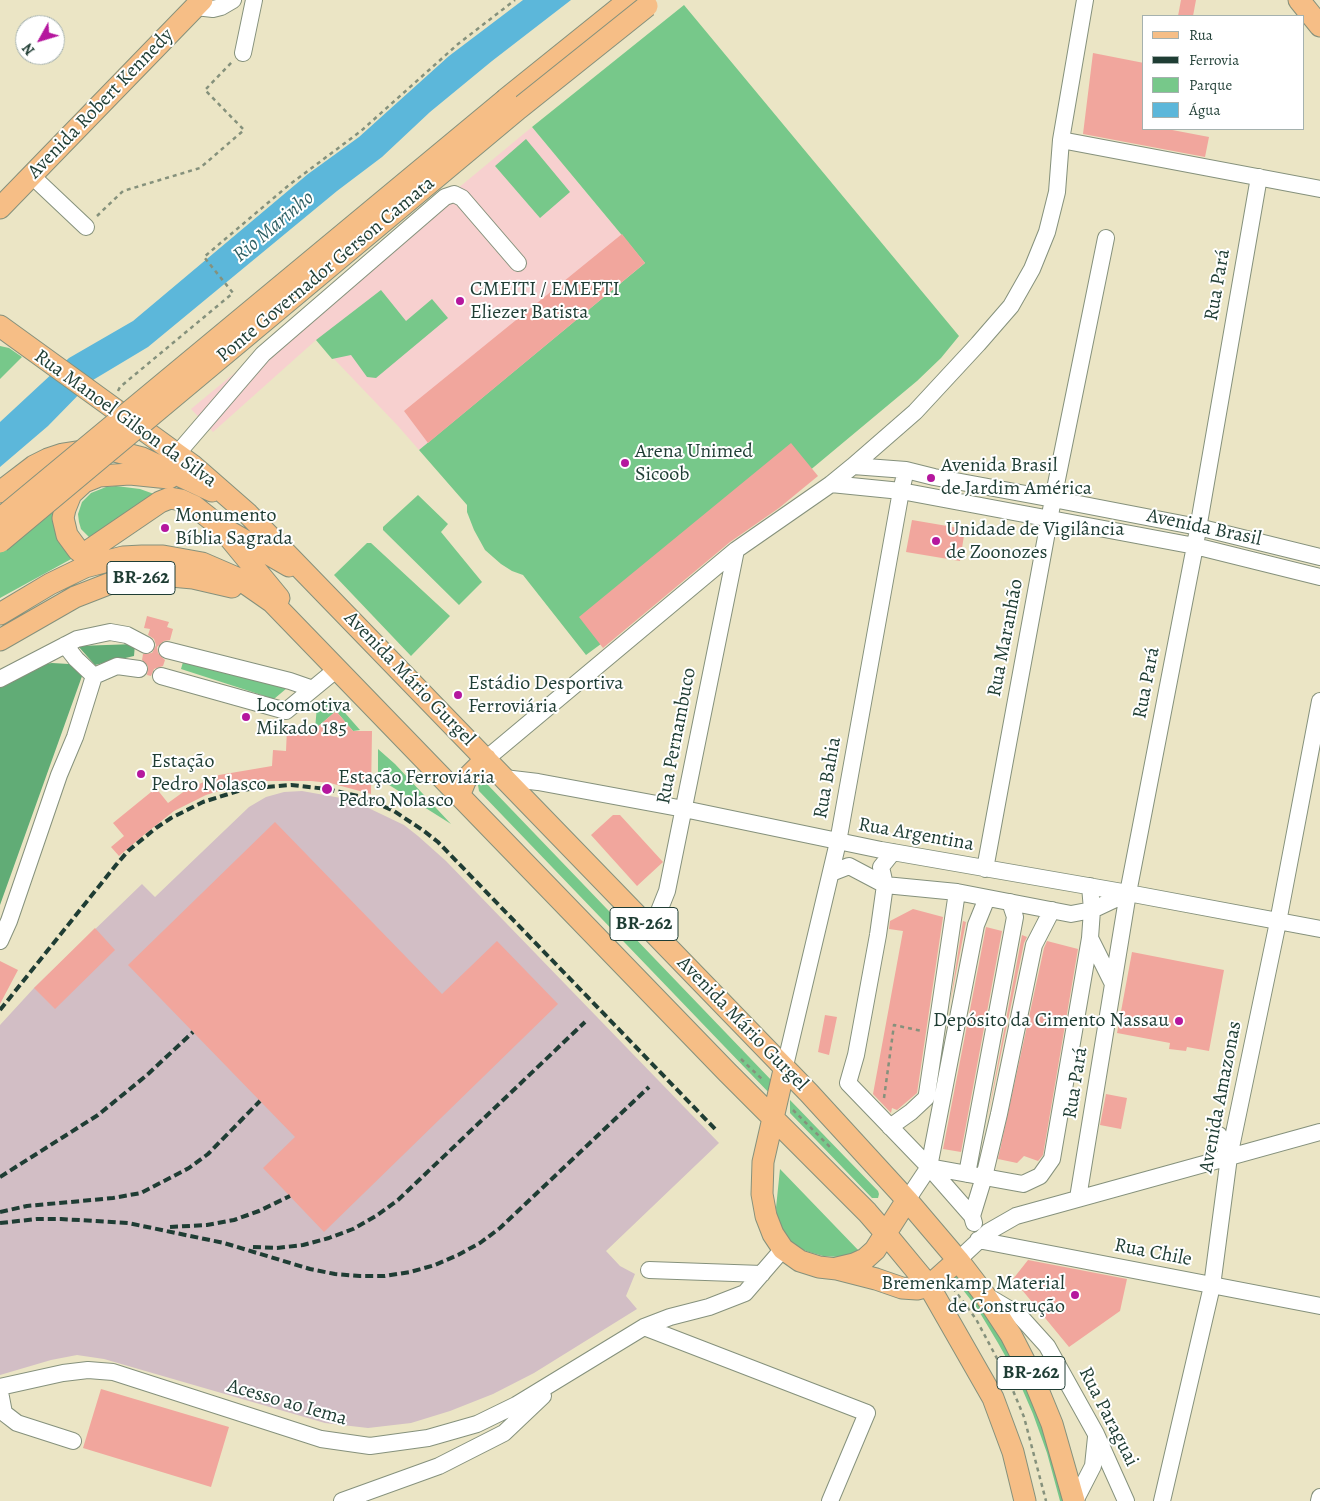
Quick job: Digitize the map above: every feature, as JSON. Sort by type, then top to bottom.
[{"type":"main road","points":[[1299,0],[1320,26]]},
{"type":"main road","name":"Ponte Governador Gerson Camata","points":[[0,519],[506,99],[646,2]]},
{"type":"main road","name":"Ponte Governador Gerson Camata","points":[[0,542],[646,2]]},
{"type":"main road","name":"Avenida Robert Kennedy","points":[[0,208],[199,3]]},
{"type":"main road","name":"Rua Manoel Gilson da Silva","points":[[0,326],[177,454],[220,488],[248,514]]},
{"type":"main road","name":"BR-262","points":[[0,492],[34,466],[63,454],[94,449],[111,450],[142,458],[218,494],[248,514]]},
{"type":"main road","points":[[98,560],[78,550],[72,543],[64,526],[63,518],[67,501],[77,487],[91,478],[114,474],[150,475],[189,481]]},
{"type":"main road","points":[[98,560],[91,549],[160,502],[170,498],[181,500],[194,506],[218,525],[311,578]]},
{"type":"main road","name":"Avenida Mário Gurgel","points":[[248,514],[809,1094],[907,1200],[958,1260],[984,1294],[1011,1335],[1034,1380],[1052,1424],[1074,1501]]},
{"type":"main road","points":[[218,525],[272,588],[302,633]]},
{"type":"main road","points":[[0,614],[67,575],[98,560],[149,556],[182,559],[202,564],[239,579],[288,616]]},
{"type":"main road","name":"BR-262","points":[[0,640],[66,602],[93,589],[130,579],[150,577],[186,577],[214,582],[259,599],[288,616],[302,633],[459,796],[867,1212],[886,1234],[929,1286],[993,1398],[1013,1452],[1025,1501]]},
{"type":"main road","points":[[459,796],[466,779],[486,759]]},
{"type":"main road","points":[[784,1070],[764,1162],[762,1194],[769,1225],[783,1249],[800,1261],[819,1267],[836,1268],[876,1278],[902,1288],[917,1289],[929,1286],[958,1260]]},
{"type":"main road","points":[[836,1268],[854,1264],[875,1250],[907,1200]]},
{"type":"street","points":[[199,3],[213,9],[233,0]]},
{"type":"street","points":[[243,53],[254,0]]},
{"type":"street","points":[[486,759],[736,550],[831,484],[853,466],[914,412],[978,344],[1010,306],[1032,269],[1048,232],[1056,192],[1060,140],[1085,0]]},
{"type":"street","points":[[1060,140],[1320,189]]},
{"type":"street","points":[[32,176],[86,228]]},
{"type":"street","name":"Rua Pará","points":[[1078,1198],[1128,893],[1195,546],[1258,177]]},
{"type":"street","points":[[177,454],[263,354],[445,196],[454,194],[462,198],[518,264]]},
{"type":"street","name":"Rua Maranhão","points":[[985,869],[1053,499],[1106,238]]},
{"type":"street","name":"Avenida Brasil","points":[[853,466],[906,470],[934,477],[1198,527],[1320,557]]},
{"type":"street","points":[[901,491],[906,470]]},
{"type":"street","name":"Avenida Brasil","points":[[831,484],[901,491],[1195,546],[1320,577]]},
{"type":"street","name":"Rua Bahia","points":[[784,1070],[838,842],[901,491]]},
{"type":"street","name":"Rua Pernambuco","points":[[648,927],[659,911],[667,891],[736,550]]},
{"type":"street","points":[[0,679],[77,639],[110,632],[128,635],[146,645]]},
{"type":"street","points":[[65,644],[76,659],[94,676]]},
{"type":"street","points":[[167,650],[290,681],[313,689]]},
{"type":"street","points":[[94,676],[118,666],[139,669]]},
{"type":"street","points":[[161,676],[286,712],[337,669]]},
{"type":"street","points":[[0,941],[9,921],[59,775],[75,737],[94,676]]},
{"type":"street","name":"Avenida Amazonas","points":[[1162,1501],[1212,1286],[1229,1157],[1278,922],[1320,701]]},
{"type":"street","name":"Rua Argentina","points":[[504,778],[538,782],[684,809],[838,842],[1090,886],[1320,930]]},
{"type":"street","points":[[893,852],[882,867],[885,885],[856,1055],[848,1083],[929,1167],[972,1216],[978,1240]]},
{"type":"street","points":[[831,873],[849,866],[885,885],[957,892],[1071,914],[1092,910],[1128,893],[1138,913]]},
{"type":"street","points":[[929,1167],[1023,1184],[1040,1176],[1052,1159],[1090,938],[1092,910],[1090,886]]},
{"type":"street","points":[[890,1127],[911,1112],[928,1094],[957,892]]},
{"type":"street","points":[[907,1200],[929,1167],[976,925],[987,898]]},
{"type":"street","points":[[967,1174],[1015,917],[1010,902]]},
{"type":"street","points":[[972,1216],[984,1177],[999,1114],[1034,945],[1052,910]]},
{"type":"street","points":[[1090,938],[1113,984]]},
{"type":"street","points":[[958,1260],[978,1240],[1000,1224],[1016,1216],[1320,1132]]},
{"type":"street","points":[[1219,1135],[1229,1157]]},
{"type":"street","points":[[1078,1198],[1092,1170]]},
{"type":"street","name":"Rua Chile","points":[[978,1240],[1320,1306]]},
{"type":"street","name":"Acesso ao Iema","points":[[0,1386],[63,1373],[88,1370],[113,1372],[321,1438],[370,1446],[428,1438],[477,1424],[516,1405],[644,1327],[670,1317],[710,1307],[744,1293],[783,1249]]},
{"type":"street","points":[[649,1270],[762,1274]]},
{"type":"street","name":"Rua Paraguai","points":[[984,1294],[1019,1315],[1047,1346],[1096,1434],[1126,1501]]},
{"type":"street","points":[[644,1327],[867,1413],[830,1501]]},
{"type":"street","points":[[342,1501],[438,1466],[504,1434],[563,1377]]},
{"type":"street","points":[[0,1392],[4,1413],[16,1423],[73,1440]]},
{"type":"street","points":[[1074,1501],[1093,1466],[1096,1434]]},
{"type":"path","points":[[119,413],[118,394],[120,387],[233,292],[204,256],[288,185],[361,131],[458,44],[515,0]]},
{"type":"path","points":[[86,228],[123,192],[200,168],[244,130],[205,90],[243,53]]},
{"type":"shaded area","name":"CMEITI / EMEFTI Eliezer Batista","points":[[532,127],[645,263],[428,443],[419,450],[316,340],[213,432],[191,409]]},
{"type":"shaded area","points":[[302,791],[358,803],[404,825],[418,836],[446,861],[719,1143],[606,1251],[620,1266],[635,1274],[626,1296],[637,1309],[534,1373],[493,1394],[450,1411],[411,1423],[368,1428],[325,1423],[104,1359],[77,1355],[51,1360],[0,1375],[0,1025],[34,988],[142,884],[155,897],[249,807],[266,797],[284,792]]},
{"type":"green space","points":[[684,5],[959,336],[941,358],[917,381],[609,638],[586,655],[523,575],[501,564],[485,550],[474,530],[467,512],[467,505],[419,450],[645,263],[532,127]]},
{"type":"green space","points":[[526,139],[570,192],[540,218],[495,166]]},
{"type":"green space","points":[[381,290],[406,321],[432,299],[448,318],[376,378],[367,377],[351,355],[332,359],[316,340]]},
{"type":"green space","points":[[0,346],[9,348],[22,357],[0,379]]},
{"type":"green space","points":[[116,486],[140,489],[154,494],[91,539],[81,529],[79,522],[78,514],[82,502],[91,493],[106,487]]},
{"type":"green space","points":[[418,495],[448,524],[441,532],[482,582],[459,605],[383,530],[383,527]]},
{"type":"green space","points":[[55,505],[60,543],[73,558],[0,598],[0,551]]},
{"type":"green space","points":[[367,543],[371,543],[450,616],[411,656],[334,575]]},
{"type":"green space","points":[[135,644],[134,656],[95,665],[78,646]]},
{"type":"green space","points":[[185,655],[287,688],[274,699],[181,669]]},
{"type":"green space","points":[[52,663],[86,665],[0,905],[0,685],[37,665]]},
{"type":"green space","points":[[331,697],[360,730],[353,731],[336,711],[315,729],[317,706]]},
{"type":"green space","points":[[378,749],[395,764],[451,824],[378,778]]},
{"type":"green space","points":[[482,782],[487,784],[774,1083],[772,1096],[479,791],[478,785]]},
{"type":"green space","points":[[790,1100],[878,1191],[878,1198],[872,1198],[790,1113]]},
{"type":"green space","points":[[780,1169],[860,1252],[855,1258],[823,1256],[809,1252],[798,1248],[788,1238],[781,1229],[777,1219],[776,1208]]},
{"type":"green space","points":[[960,1271],[1009,1339],[1071,1501],[1060,1501],[1047,1453],[1017,1377],[977,1308],[953,1277]]},
{"type":"water","name":"Rio Marinho","points":[[523,0],[571,0],[492,61],[430,112],[382,157],[337,191],[148,347],[93,380],[48,426],[0,467],[0,422],[69,358],[133,321],[308,174],[359,137],[449,56]]},
{"type":"building","points":[[1181,0],[1196,0],[1193,15],[1178,15]]},
{"type":"building","points":[[1093,53],[1142,63],[1142,130],[1172,130],[1209,137],[1205,157],[1083,134]]},
{"type":"building","points":[[622,234],[645,263],[428,443],[404,411]]},
{"type":"building","points":[[791,443],[818,476],[779,508],[730,542],[603,648],[579,617]]},
{"type":"building","name":"Unidade de Vigilância de Zoonozes","points":[[912,520],[965,529],[960,561],[906,552]]},
{"type":"building","points":[[147,616],[169,622],[167,627],[173,629],[170,640],[164,641],[157,647],[158,653],[165,660],[163,666],[154,669],[151,676],[147,675],[148,666],[142,660],[143,654],[152,653],[156,645],[154,639],[148,635],[150,629],[144,628]]},
{"type":"building","points":[[336,711],[353,731],[372,731],[371,794],[330,783],[311,781],[258,781],[241,784],[206,795],[174,811],[119,856],[111,847],[124,836],[113,823],[156,788],[168,803],[186,790],[219,775],[272,766],[273,750],[286,751],[287,728],[315,729]]},
{"type":"building","points":[[613,815],[620,815],[663,862],[637,886],[591,835]]},
{"type":"building","points":[[275,822],[442,994],[497,941],[558,1004],[324,1232],[263,1168],[295,1137],[128,965]]},
{"type":"building","points":[[913,909],[943,917],[917,1093],[897,1110],[892,1108],[891,1113],[873,1094],[903,931],[889,929],[890,921]]},
{"type":"building","points":[[963,921],[966,922],[950,1004]]},
{"type":"building","points":[[986,927],[1002,931],[961,1152],[943,1149]]},
{"type":"building","points":[[95,928],[115,950],[55,1009],[34,988]]},
{"type":"building","points":[[1022,935],[1027,937],[1024,943],[987,1121]]},
{"type":"building","points":[[1047,941],[1078,949],[1043,1155],[1038,1161],[1024,1156],[1017,1163],[998,1159]]},
{"type":"building","points":[[1132,952],[1224,970],[1209,1051],[1187,1047],[1186,1051],[1169,1049],[1170,1043],[1117,1033]]},
{"type":"building","points":[[0,961],[18,970],[0,1004]]},
{"type":"building","points":[[825,1015],[837,1017],[829,1055],[818,1052]]},
{"type":"building","points":[[1106,1094],[1127,1098],[1121,1129],[1100,1125]]},
{"type":"building","name":"Bremenkamp Material de Construção","points":[[1028,1260],[1127,1279],[1120,1311],[1069,1347],[1013,1279]]},
{"type":"building","points":[[101,1389],[229,1427],[211,1487],[83,1448]]},
{"type":"railway","points":[[0,1010],[116,865],[128,851],[156,828],[203,802],[238,791],[291,785],[327,789],[362,797],[394,811],[438,842],[716,1130]]},
{"type":"railway","points":[[253,1247],[277,1248],[303,1245],[353,1229],[376,1216],[398,1200],[585,1022]]},
{"type":"railway","points":[[0,1177],[98,1115],[147,1075],[193,1032]]},
{"type":"railway","points":[[0,1223],[37,1219],[128,1223],[224,1243],[310,1269],[335,1274],[385,1276],[410,1272],[435,1265],[458,1255],[480,1243],[500,1228],[649,1087]]},
{"type":"railway","points":[[0,1212],[27,1206],[113,1198],[141,1193],[189,1168],[208,1154],[260,1101]]},
{"type":"railway","points":[[170,1227],[207,1225],[234,1220],[259,1211],[290,1196]]},
{"type":"place","name":"CMEITI / EMEFTI Eliezer Batista","points":[[460,301]]},
{"type":"place","name":"Arena Unimed Sicoob","points":[[625,463]]},
{"type":"place","name":"Avenida Brasil de Jardim América","points":[[931,478]]},
{"type":"place","name":"Monumento Bíblia Sagrada","points":[[165,528]]},
{"type":"place","name":"Unidade de Vigilância de Zoonozes","points":[[936,541]]},
{"type":"place","name":"Estádio Desportiva Ferroviária","points":[[458,695]]},
{"type":"place","name":"Locomotiva Mikado 185","points":[[246,717]]},
{"type":"place","name":"Estação Pedro Nolasco","points":[[141,774]]},
{"type":"place","name":"Estação Ferroviária Pedro Nolasco","points":[[327,789]]},
{"type":"place","name":"Depósito da Cimento Nassau","points":[[1179,1021]]},
{"type":"place","name":"Bremenkamp Material de Construção","points":[[1075,1295]]}]
